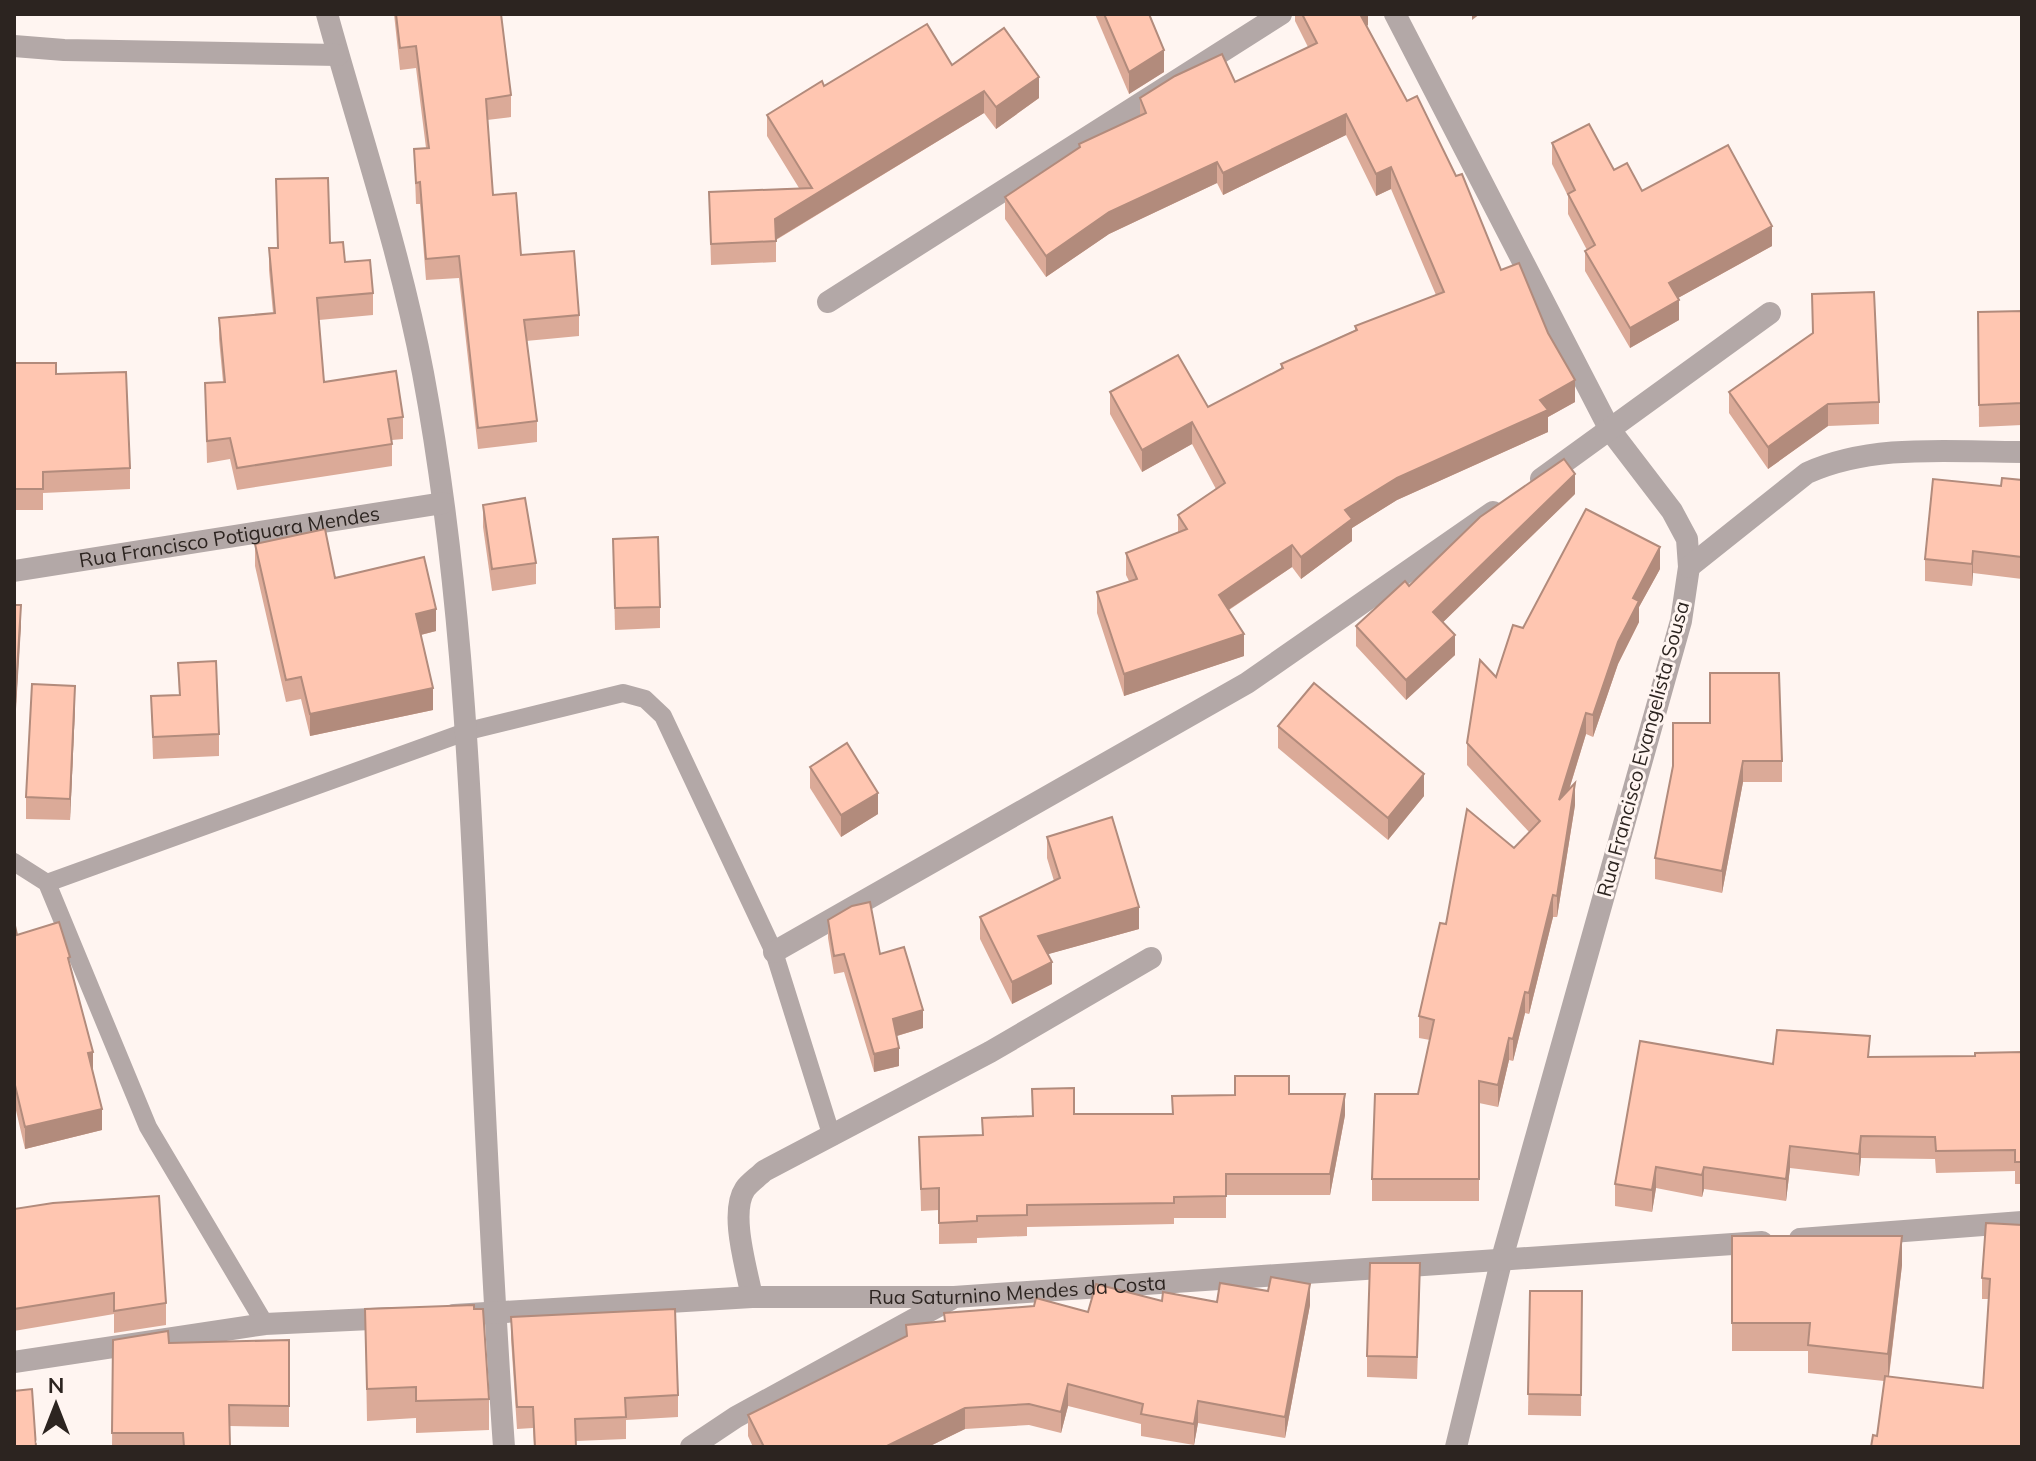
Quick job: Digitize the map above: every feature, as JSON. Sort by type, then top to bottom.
[{"type":"street","points":[[327,14],[396,249],[423,373],[443,503],[468,731],[494,1313],[504,1447]]},
{"type":"street","points":[[828,302],[1281,14]]},
{"type":"street","name":"Rua Francisco Evangelista Sousa","points":[[1395,14],[1610,430],[1672,511],[1687,539],[1689,567],[1681,621],[1501,1262],[1456,1447]]},
{"type":"street","points":[[14,46],[64,50],[338,55]]},
{"type":"street","points":[[774,952],[1247,683],[1610,430],[1770,313]]},
{"type":"street","points":[[1689,567],[1807,473],[1828,463],[1888,452],[2022,452]]},
{"type":"street","name":"Rua Francisco Potiguara Mendes","points":[[14,571],[443,503]]},
{"type":"street","points":[[752,1297],[738,1220],[745,1189],[764,1171],[990,1052],[1151,958]]},
{"type":"street","name":"Rua Saturnino Mendes da Costa","points":[[14,1362],[265,1324],[752,1297],[954,1297],[1501,1262],[2022,1222]]},
{"type":"street","points":[[691,1447],[736,1417],[954,1297]]},
{"type":"lane","points":[[47,883],[468,731],[623,693],[645,699],[663,716],[774,952],[832,1137]]},
{"type":"lane","points":[[14,862],[47,883],[148,1127],[265,1324]]},
{"type":"building","points":[[396,14],[501,14],[511,95],[486,99],[493,195],[516,193],[521,255],[574,251],[579,315],[524,320],[537,421],[478,428],[459,256],[426,259],[414,149],[429,148],[416,46],[400,48]]},
{"type":"building","points":[[1104,14],[1149,14],[1164,50],[1129,72]]},
{"type":"building","points":[[1302,14],[1360,14],[1407,101],[1417,96],[1456,176],[1462,174],[1501,270],[1519,263],[1548,333],[1575,380],[1540,400],[1548,410],[1397,478],[1345,510],[1352,519],[1301,557],[1292,545],[1219,595],[1244,634],[1124,674],[1097,592],[1137,579],[1126,553],[1187,529],[1178,515],[1225,483],[1192,422],[1142,450],[1110,392],[1178,355],[1208,407],[1283,368],[1281,364],[1357,330],[1355,326],[1444,292],[1391,167],[1376,174],[1346,114],[1223,173],[1217,162],[1109,212],[1046,256],[1005,197],[1080,147],[1079,144],[1146,113],[1140,98],[1175,76],[1222,54],[1235,82],[1317,43]]},
{"type":"building","points":[[927,24],[952,65],[1004,28],[1039,77],[996,107],[984,91],[775,219],[776,241],[711,244],[709,192],[812,188],[767,115],[822,81],[824,86]]},
{"type":"building","points":[[1589,124],[1614,170],[1627,163],[1642,191],[1728,145],[1772,226],[1669,283],[1679,300],[1630,328],[1585,251],[1595,245],[1568,194],[1575,190],[1552,143]]},
{"type":"building","points":[[328,178],[330,243],[343,242],[345,262],[370,260],[373,293],[317,298],[324,382],[396,371],[403,417],[388,419],[392,444],[237,468],[230,438],[207,441],[205,383],[225,382],[219,318],[275,313],[269,248],[278,248],[276,179]]},
{"type":"building","points":[[1874,292],[1879,402],[1828,404],[1768,447],[1729,392],[1813,333],[1812,294]]},
{"type":"building","points":[[2022,311],[2022,403],[1979,405],[1978,312]]},
{"type":"building","points":[[14,363],[56,363],[56,374],[126,372],[130,468],[43,472],[43,489],[14,489]]},
{"type":"building","points":[[1564,459],[1575,474],[1433,612],[1455,635],[1406,680],[1356,626],[1405,581],[1409,586],[1480,517]]},
{"type":"building","points":[[2002,478],[2022,480],[2022,557],[1973,551],[1972,564],[1925,559],[1933,479],[2001,486]]},
{"type":"building","points":[[525,498],[536,563],[492,569],[483,505]]},
{"type":"building","points":[[1586,509],[1660,547],[1633,598],[1639,601],[1618,642],[1593,715],[1586,713],[1559,800],[1575,783],[1557,896],[1553,895],[1529,993],[1525,992],[1513,1039],[1509,1038],[1498,1085],[1479,1081],[1479,1179],[1372,1179],[1375,1094],[1418,1094],[1434,1020],[1419,1016],[1440,923],[1446,924],[1467,809],[1514,848],[1540,821],[1467,743],[1480,660],[1496,677],[1513,625],[1523,628]]},
{"type":"building","points":[[325,529],[335,578],[424,557],[436,609],[416,614],[433,688],[310,714],[301,677],[286,680],[255,544]]},
{"type":"building","points":[[658,537],[660,607],[615,608],[613,539]]},
{"type":"building","points":[[14,605],[21,605],[15,704],[14,704]]},
{"type":"building","points":[[216,661],[219,734],[153,737],[151,696],[180,695],[178,663]]},
{"type":"building","points":[[1710,673],[1779,673],[1782,761],[1743,761],[1722,871],[1655,858],[1673,766],[1673,723],[1710,723]]},
{"type":"building","points":[[1314,683],[1424,774],[1388,818],[1278,726]]},
{"type":"building","points":[[32,684],[75,686],[70,799],[26,797]]},
{"type":"building","points":[[847,743],[878,793],[841,815],[810,767]]},
{"type":"building","points":[[1112,817],[1139,907],[1038,936],[1052,962],[1012,982],[980,917],[1060,878],[1047,837]]},
{"type":"building","points":[[870,902],[880,954],[904,947],[923,1010],[893,1019],[899,1048],[874,1054],[844,954],[834,956],[828,920],[852,906]]},
{"type":"building","points":[[14,921],[17,935],[59,922],[93,1052],[88,1053],[102,1109],[25,1127],[14,1081]]},
{"type":"building","points":[[1777,1030],[1870,1036],[1868,1057],[1975,1056],[1975,1053],[2022,1052],[2022,1162],[2015,1162],[2015,1150],[1936,1151],[1935,1137],[1861,1136],[1859,1154],[1790,1146],[1786,1179],[1704,1167],[1702,1175],[1656,1167],[1652,1190],[1615,1184],[1640,1041],[1773,1064]]},
{"type":"building","points":[[1235,1076],[1289,1076],[1289,1094],[1345,1094],[1330,1174],[1226,1174],[1226,1196],[1174,1197],[1174,1203],[1027,1205],[1027,1215],[977,1216],[977,1221],[939,1223],[939,1188],[921,1189],[919,1137],[983,1135],[982,1118],[1033,1116],[1032,1089],[1074,1088],[1074,1114],[1173,1114],[1172,1096],[1235,1095]]},
{"type":"building","points":[[159,1196],[166,1303],[114,1311],[114,1293],[14,1309],[14,1209],[53,1203]]},
{"type":"building","points":[[1986,1223],[2022,1225],[2022,1447],[1871,1447],[1873,1435],[1877,1436],[1885,1376],[1983,1388],[1990,1279],[1982,1278]]},
{"type":"building","points":[[1732,1236],[1902,1236],[1888,1354],[1808,1345],[1810,1323],[1732,1323]]},
{"type":"building","points":[[1370,1263],[1420,1263],[1417,1357],[1367,1356]]},
{"type":"building","points":[[1271,1277],[1310,1284],[1285,1417],[1198,1401],[1194,1424],[1141,1414],[1143,1404],[1068,1384],[1061,1412],[1029,1404],[965,1408],[887,1447],[764,1447],[748,1415],[907,1336],[906,1325],[945,1321],[944,1313],[1034,1306],[1036,1298],[1088,1312],[1096,1284],[1162,1301],[1163,1292],[1217,1302],[1220,1283],[1268,1291]]},
{"type":"building","points":[[1530,1291],[1582,1291],[1581,1395],[1528,1394]]},
{"type":"building","points":[[474,1305],[474,1309],[483,1309],[489,1399],[416,1401],[416,1387],[367,1389],[365,1309]]},
{"type":"building","points":[[675,1309],[678,1395],[625,1398],[626,1417],[575,1419],[576,1447],[535,1447],[533,1407],[517,1407],[511,1317]]},
{"type":"building","points":[[168,1331],[169,1343],[289,1340],[289,1406],[229,1405],[230,1446],[184,1447],[183,1433],[112,1433],[113,1340]]},
{"type":"building","points":[[32,1389],[36,1447],[14,1447],[14,1391]]}]
